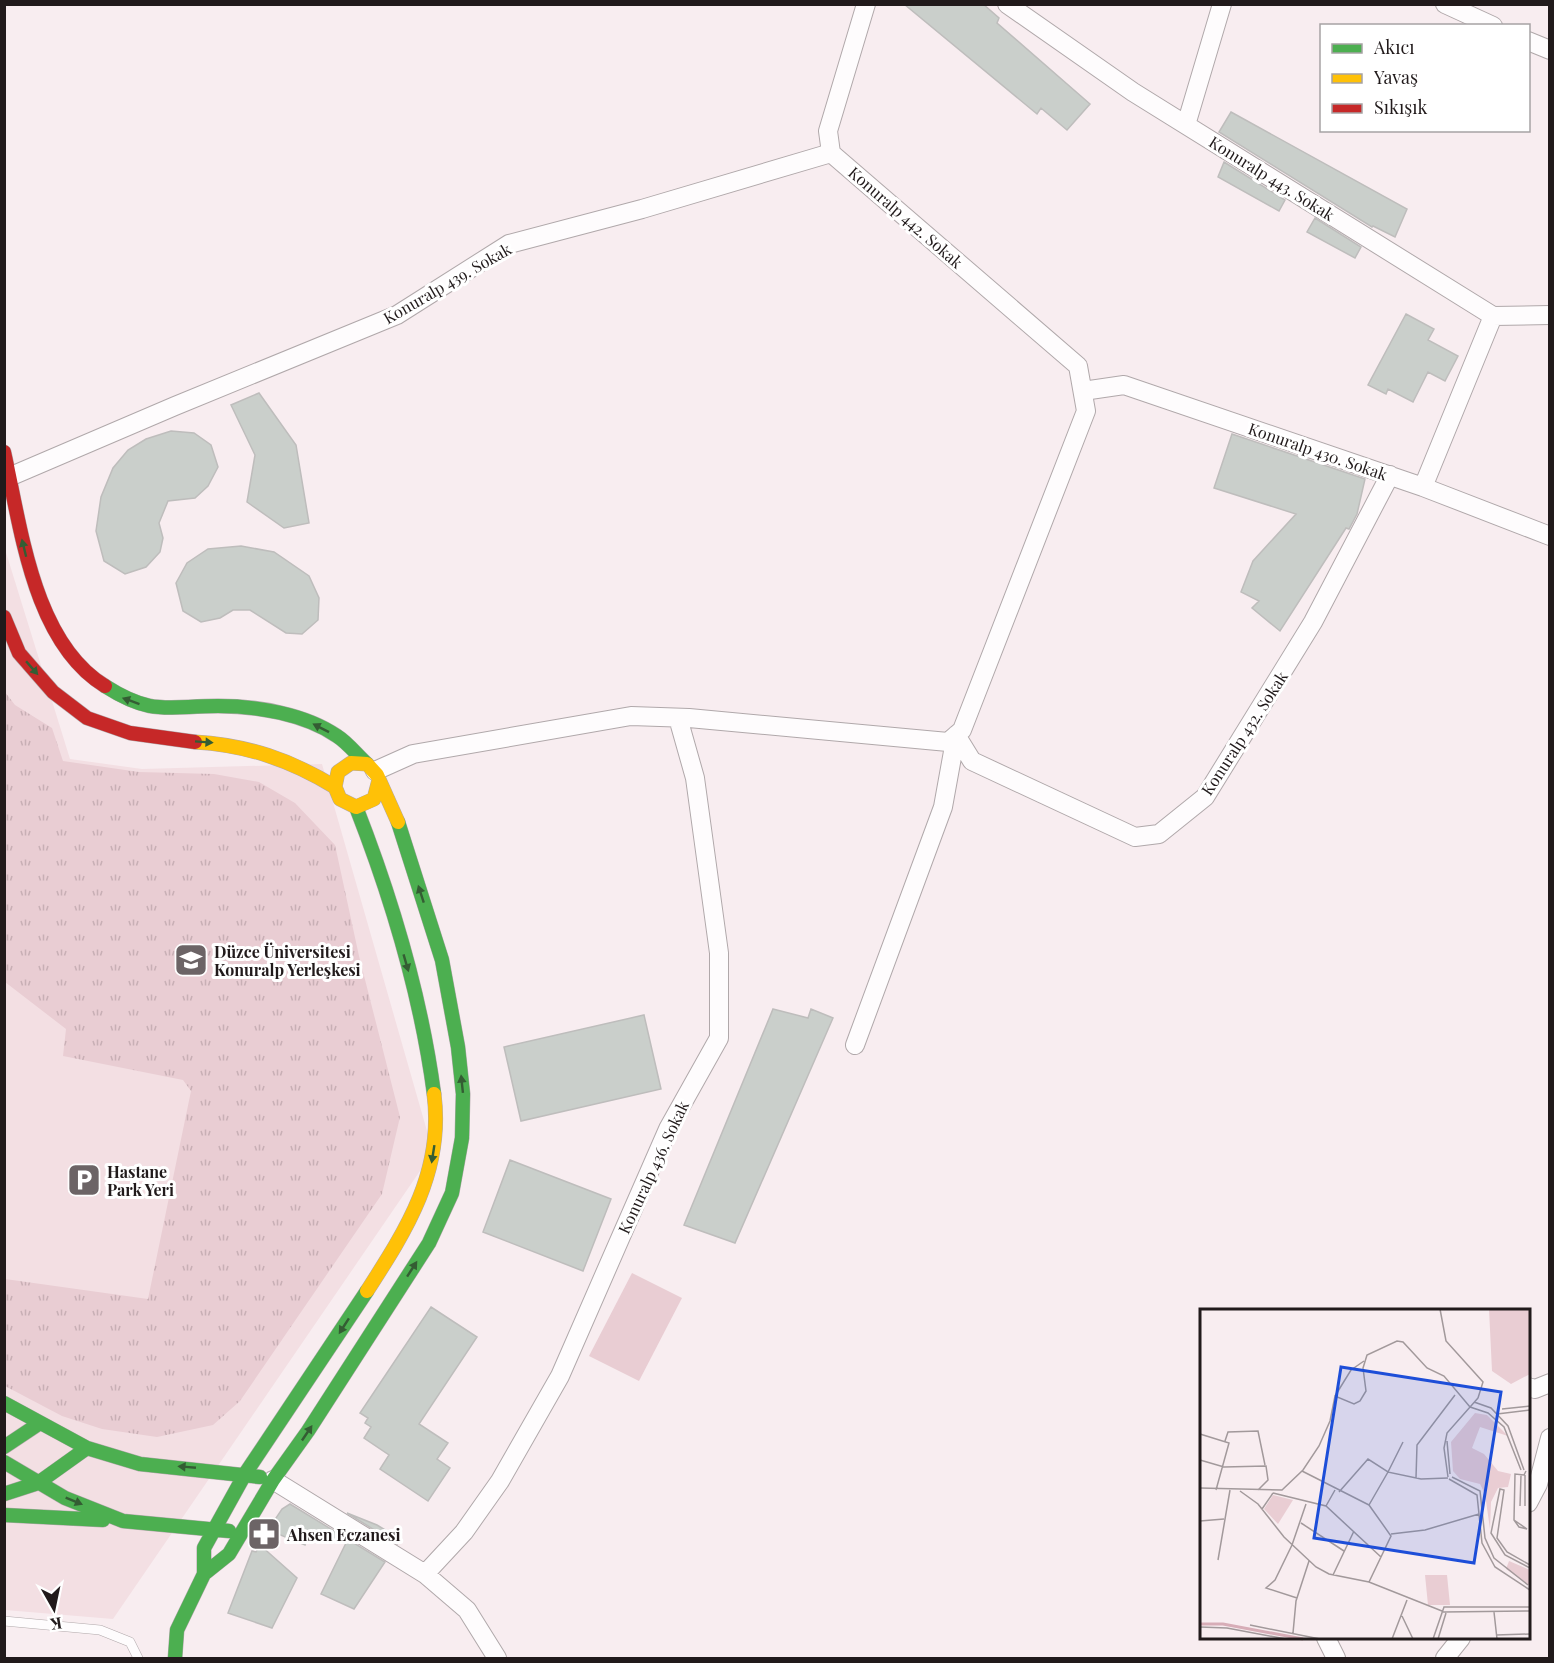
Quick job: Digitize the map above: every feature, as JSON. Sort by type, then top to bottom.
[{"type":"main road","points":[[4,453],[35,589],[69,655],[99,683],[130,702],[170,710],[218,706],[253,708],[305,720],[337,736],[373,772],[396,816],[442,960],[458,1047],[463,1094],[462,1138],[452,1193],[429,1243],[308,1431],[273,1480],[229,1554],[204,1574],[177,1630],[175,1659]]},
{"type":"main road","points":[[4,617],[19,652],[53,692],[87,718],[130,733],[169,740],[221,743],[273,756],[303,767],[335,787]]},
{"type":"main road","points":[[204,1574],[204,1548],[245,1474],[406,1230],[430,1171],[438,1124],[429,1058],[413,987],[372,848],[356,807],[339,799],[335,787],[338,772],[344,767],[359,762],[373,772],[379,790],[374,799],[356,807]]},
{"type":"main road","points":[[4,1403],[87,1448],[140,1464],[245,1474],[273,1480]]},
{"type":"main road","points":[[4,1448],[40,1423]]},
{"type":"main road","points":[[4,1494],[38,1483],[87,1448]]},
{"type":"main road","points":[[4,1462],[65,1497],[123,1521]]},
{"type":"main road","points":[[4,1515],[123,1521],[216,1529],[241,1534]]},
{"type":"street","points":[[831,153],[828,131],[866,4]]},
{"type":"street","name":"Konuralp 443. Sokak","points":[[1007,4],[1133,92],[1493,316]]},
{"type":"street","points":[[1186,125],[1222,4]]},
{"type":"street","points":[[1446,4],[1489,24]]},
{"type":"street","points":[[1530,42],[1550,50]]},
{"type":"street","name":"Konuralp 442. Sokak","points":[[831,153],[1078,366],[1086,411],[962,730],[956,735],[943,807],[855,1045]]},
{"type":"street","name":"Konuralp 439. Sokak","points":[[9,477],[397,315],[509,244],[642,209],[831,153]]},
{"type":"street","points":[[1423,487],[1493,316],[1550,315]]},
{"type":"street","name":"Konuralp 430. Sokak","points":[[1083,391],[1124,385],[1423,487],[1550,536]]},
{"type":"street","name":"Konuralp 432. Sokak","points":[[956,735],[972,761],[1135,837],[1159,834],[1205,797],[1255,721],[1313,622],[1389,476]]},
{"type":"street","points":[[373,772],[413,754],[631,716],[678,718],[948,742],[956,735]]},
{"type":"street","name":"Konuralp 436. Sokak","points":[[425,1574],[464,1532],[500,1481],[560,1376],[668,1129],[718,1038],[719,953],[695,778],[678,718]]},
{"type":"street","points":[[1530,1387],[1535,1389],[1550,1383]]},
{"type":"street","points":[[1530,1499],[1538,1484],[1550,1438]]},
{"type":"street","points":[[273,1480],[425,1574],[467,1610],[496,1659]]},
{"type":"street","points":[[1326,1639],[1336,1659]]},
{"type":"street","points":[[1445,1659],[1460,1639]]},
{"type":"lane","points":[[4,1621],[100,1630],[130,1642],[138,1659]]},
{"type":"shaded area","name":"Düzce Üniversitesi Konuralp Yerleşkesi","points":[[4,546],[70,759],[142,769],[322,764],[433,1152],[113,1619],[5,1610]]},
{"type":"green space","name":"Düzce Üniversitesi Konuralp Yerleşkesi","points":[[5,692],[15,705],[52,728],[63,761],[139,772],[214,774],[259,782],[295,803],[335,845],[359,956],[400,1117],[382,1194],[240,1401],[213,1425],[157,1437],[102,1429],[62,1416],[5,1386],[5,1279],[148,1299],[191,1091],[183,1080],[63,1056],[66,1029],[5,982]]},
{"type":"green space","points":[[632,1273],[682,1298],[639,1381],[589,1356]]},
{"type":"building","points":[[904,4],[983,4],[999,18],[997,23],[1090,104],[1067,130],[1041,108],[1037,114]]},
{"type":"building","points":[[1231,112],[1407,209],[1395,237],[1372,227],[1219,132]]},
{"type":"building","points":[[1224,162],[1285,200],[1279,211],[1218,177]]},
{"type":"building","points":[[1315,218],[1361,247],[1355,258],[1307,232]]},
{"type":"building","points":[[1406,314],[1434,329],[1428,340],[1458,356],[1445,381],[1428,372],[1413,402],[1388,389],[1386,394],[1368,385]]},
{"type":"building","points":[[259,393],[296,445],[309,523],[284,528],[247,502],[255,455],[231,405]]},
{"type":"building","points":[[171,431],[194,433],[211,445],[218,467],[208,486],[195,498],[168,501],[159,523],[163,538],[160,552],[146,567],[125,574],[104,561],[96,531],[101,497],[113,468],[128,450],[146,439]]},
{"type":"building","points":[[1232,434],[1365,479],[1357,514],[1349,529],[1346,528],[1280,631],[1252,608],[1259,601],[1241,592],[1253,561],[1296,514],[1214,488]]},
{"type":"building","points":[[241,546],[274,552],[309,576],[319,598],[318,620],[302,634],[286,633],[250,610],[233,610],[220,618],[201,622],[183,611],[176,583],[187,563],[208,549]]},
{"type":"building","points":[[773,1009],[808,1018],[811,1009],[833,1018],[735,1243],[684,1225]]},
{"type":"building","points":[[644,1015],[661,1089],[521,1121],[504,1047]]},
{"type":"building","points":[[510,1160],[611,1199],[583,1271],[483,1232]]},
{"type":"building","points":[[431,1307],[477,1337],[419,1424],[448,1443],[437,1459],[450,1468],[428,1501],[380,1469],[389,1455],[364,1438],[371,1427],[365,1423],[368,1418],[360,1413]]},
{"type":"building","points":[[290,1504],[385,1562],[354,1609],[321,1594],[346,1543],[306,1539],[305,1545],[268,1530],[282,1509]]},
{"type":"building","points":[[347,1513],[377,1525],[400,1539],[397,1544]]},
{"type":"building","points":[[260,1545],[297,1578],[272,1628],[228,1613],[252,1551],[256,1552]]},
{"type":"traffic: fast","points":[[105,686],[135,702],[148,706],[172,708],[233,706],[296,717],[337,736],[367,764]]},
{"type":"traffic: fast","points":[[356,807],[382,877],[404,948],[421,1021],[434,1094]]},
{"type":"traffic: fast","points":[[204,1574],[229,1554],[273,1480],[308,1431],[429,1243],[452,1193],[462,1138],[463,1094],[458,1047],[442,960],[398,822]]},
{"type":"traffic: fast","points":[[175,1658],[177,1630],[204,1574],[204,1548],[245,1474],[367,1291]]},
{"type":"traffic: fast","points":[[4,1403],[87,1448],[140,1464],[260,1477]]},
{"type":"traffic: fast","points":[[4,1447],[40,1423]]},
{"type":"traffic: fast","points":[[4,1494],[38,1483],[87,1448]]},
{"type":"traffic: fast","points":[[4,1462],[65,1498],[123,1521],[229,1531]]},
{"type":"traffic: fast","points":[[4,1515],[103,1520]]},
{"type":"traffic: slow","points":[[195,742],[251,750],[302,769],[335,787]]},
{"type":"traffic: slow","points":[[379,780],[374,799],[356,807],[340,799],[335,787],[338,772],[351,763],[367,764],[377,775],[398,822]]},
{"type":"traffic: slow","points":[[367,1291],[408,1222],[428,1174],[436,1122],[434,1094]]},
{"type":"traffic: jam","points":[[4,452],[24,547],[46,612],[61,641],[81,666],[105,686]]},
{"type":"traffic: jam","points":[[4,617],[19,653],[53,692],[87,718],[130,733],[195,742]]},
{"type":"place","name":"Düzce Üniversitesi Konuralp Yerleşkesi","points":[[191,960]]},
{"type":"place","name":"Hastane Park Yeri","points":[[84,1180]]},
{"type":"place","name":"Ahsen Eczanesi","points":[[264,1534]]}]
